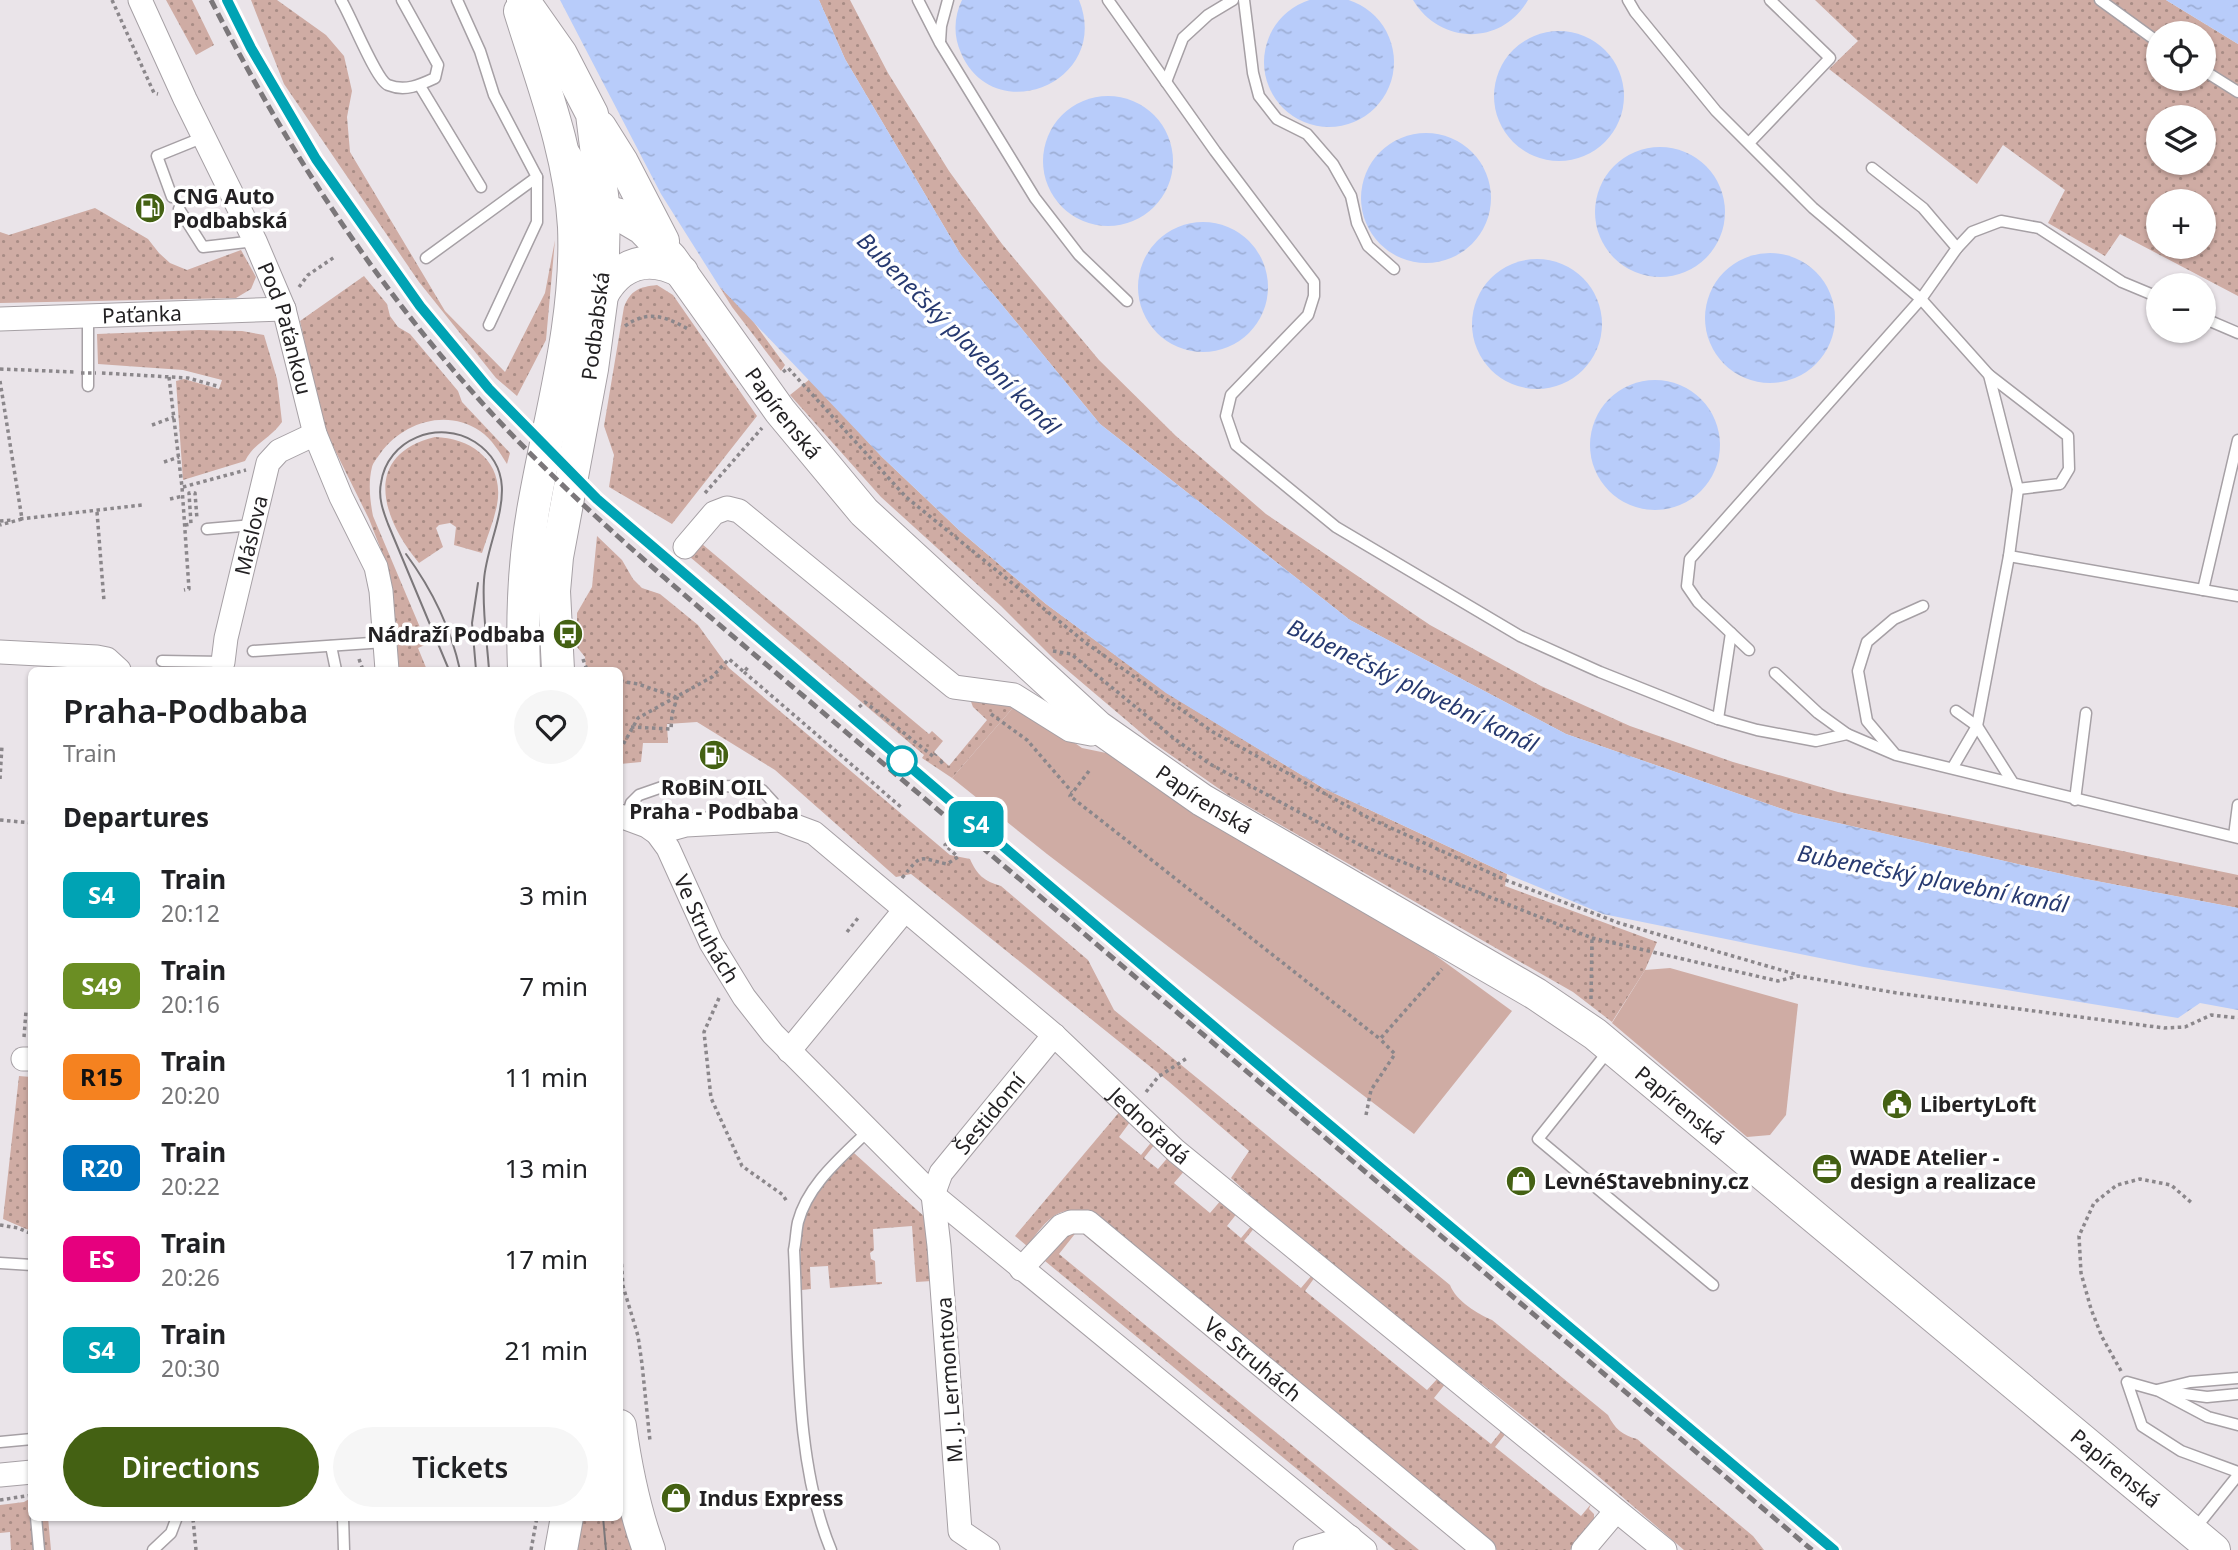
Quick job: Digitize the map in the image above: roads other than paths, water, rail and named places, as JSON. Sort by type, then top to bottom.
[{"type":"street","name":"Pod Paťankou","points":[[140,0],[255,241],[284,309],[315,434],[336,486],[376,567],[381,591],[387,667]]},
{"type":"street","name":"Podbabská","points":[[516,0],[565,156],[572,204],[574,253],[571,297],[555,407],[533,512],[524,588],[524,667]]},
{"type":"street","name":"Podbabská","points":[[523,0],[561,54],[592,114],[604,211],[602,295],[592,369],[557,557],[554,591],[558,667]]},
{"type":"street","name":"Papírenská","points":[[592,114],[634,184],[676,265]]},
{"type":"street","name":"Papírenská","points":[[565,156],[582,185],[604,211],[620,215],[642,228],[676,265],[780,411],[864,512],[1098,727],[1202,800],[1536,994],[1611,1047],[2203,1541]]},
{"type":"street","points":[[574,253],[588,229],[604,211]]},
{"type":"street","points":[[602,295],[615,276],[636,264],[676,265]]},
{"type":"street","name":"Paťanka","points":[[0,319],[284,309]]},
{"type":"street","name":"Máslova","points":[[222,666],[226,638],[268,463],[279,451],[315,434]]},
{"type":"street","points":[[685,547],[715,513],[727,508],[739,511],[954,687],[1014,695],[1070,730],[1091,734],[1098,727]]},
{"type":"street","points":[[0,652],[97,657],[107,659],[116,667]]},
{"type":"street","name":"Ve Struhách","points":[[623,817],[657,834],[668,848],[710,943],[744,997],[773,1034],[868,1131],[933,1195],[1021,1269],[1358,1543]]},
{"type":"street","name":"Jednořadá","points":[[657,834],[686,825],[779,820],[814,833],[1054,1035],[1187,1160],[1665,1550]]},
{"type":"street","points":[[789,1051],[896,903]]},
{"type":"street","name":"Šestidomí","points":[[933,1195],[941,1173],[1054,1035]]},
{"type":"street","name":"M. J. Lermontova","points":[[933,1195],[960,1531],[988,1550]]},
{"type":"street","name":"Ve Struhách","points":[[1021,1269],[1061,1226],[1071,1222],[1088,1222],[1485,1550]]},
{"type":"street","points":[[623,1448],[638,1520],[649,1550]]},
{"type":"street","points":[[0,1475],[28,1472]]},
{"type":"street","points":[[1583,1550],[1616,1511]]},
{"type":"street","points":[[561,1550],[566,1521]]},
{"type":"street","points":[[1304,1550],[1358,1543]]},
{"type":"lane","points":[[341,0],[353,20],[377,75],[387,85],[407,89],[435,78],[438,65],[402,0]]},
{"type":"lane","points":[[457,0],[480,51],[494,95],[537,177],[537,222],[489,325]]},
{"type":"lane","points":[[918,0],[940,43],[1035,198],[1079,255],[1127,301]]},
{"type":"lane","points":[[940,43],[941,26],[948,0]]},
{"type":"lane","points":[[1108,0],[1314,282],[1314,296],[1308,316],[1231,395],[1226,416],[1236,445],[1336,527],[1520,636],[1600,672],[1718,719],[1757,730],[1816,741],[1847,734]]},
{"type":"lane","points":[[1166,82],[1182,38],[1208,15],[1233,0]]},
{"type":"lane","points":[[1244,0],[1253,73],[1259,96],[1277,119],[1307,134],[1333,164],[1351,196],[1357,223],[1368,246],[1394,269]]},
{"type":"lane","points":[[1628,0],[1716,111],[1813,208],[1922,299],[1989,375],[2068,436],[2068,469],[2060,484],[2018,489]]},
{"type":"lane","points":[[1749,143],[1830,58],[1770,0]]},
{"type":"lane","points":[[2100,0],[2146,33]]},
{"type":"lane","points":[[2216,79],[2238,92]]},
{"type":"lane","points":[[420,86],[481,187]]},
{"type":"lane","points":[[172,197],[157,156],[204,137]]},
{"type":"lane","points":[[1872,167],[1923,208],[1957,248]]},
{"type":"lane","points":[[426,258],[537,177]]},
{"type":"lane","points":[[179,209],[203,247],[255,241]]},
{"type":"lane","points":[[1749,650],[1698,602],[1687,586],[1690,559],[1922,299],[1957,248],[1972,232],[2001,221],[2039,228],[2122,282],[2146,293]]},
{"type":"lane","points":[[88,316],[88,386]]},
{"type":"lane","points":[[2216,324],[2238,333]]},
{"type":"lane","points":[[1953,767],[1977,726],[2009,556],[2018,489],[1989,375]]},
{"type":"lane","points":[[2203,590],[2238,440]]},
{"type":"lane","points":[[202,526],[253,525]]},
{"type":"lane","points":[[2009,556],[2238,596]]},
{"type":"lane","points":[[1896,755],[1867,721],[1858,671],[1867,642],[1894,620],[1923,607]]},
{"type":"lane","points":[[1718,719],[1731,633]]},
{"type":"lane","points":[[253,651],[385,642]]},
{"type":"lane","points":[[331,646],[335,667]]},
{"type":"lane","points":[[162,661],[222,666]]},
{"type":"lane","points":[[1775,673],[1818,713],[1847,734],[1896,755],[2237,837],[2238,804]]},
{"type":"lane","points":[[1956,711],[1977,726],[2013,783]]},
{"type":"lane","points":[[2075,800],[2086,713]]},
{"type":"lane","points":[[623,817],[639,795],[662,787],[744,786],[762,790],[774,802],[779,820]]},
{"type":"lane","points":[[1611,1047],[1538,1139],[1713,1285]]},
{"type":"lane","points":[[831,1550],[804,1443],[794,1250],[798,1221],[808,1198],[827,1171],[868,1131]]},
{"type":"lane","points":[[0,1263],[28,1265]]},
{"type":"lane","points":[[2158,1391],[2190,1382],[2238,1378]]},
{"type":"lane","points":[[2203,1541],[2238,1474],[2181,1451],[2142,1426],[2127,1382],[2190,1396],[2238,1394]]},
{"type":"lane","points":[[2158,1391],[2208,1416],[2238,1425]]},
{"type":"lane","points":[[0,1442],[28,1439]]},
{"type":"lane","points":[[36,1521],[39,1550]]},
{"type":"lane","points":[[153,1550],[171,1533],[176,1521]]},
{"type":"lane","points":[[343,1521],[344,1550]]},
{"type":"water","points":[[1342,-1],[1354,2],[1375,16],[1389,37],[1394,62],[1389,87],[1375,108],[1354,122],[1329,127],[1304,122],[1283,108],[1269,87],[1264,62],[1269,37],[1283,16],[1304,2]]},
{"type":"water","name":"Bubenečský plavební kanál","points":[[560,0],[819,0],[845,59],[961,255],[1100,424],[1350,620],[1566,734],[1794,813],[2075,877],[2238,908],[2238,1010],[2200,1003],[2178,1018],[1864,967],[1603,914],[1507,874],[1323,788],[1166,693],[1046,604],[960,531],[882,457],[719,286],[661,194]]},
{"type":"water","points":[[962,0],[1079,0],[1085,29],[1079,54],[1065,73],[1045,86],[1022,92],[998,89],[977,76],[961,53],[956,26]]},
{"type":"water","points":[[1413,0],[1528,0],[1517,15],[1503,26],[1471,34],[1454,32],[1439,25],[1425,15]]},
{"type":"water","points":[[2166,0],[2238,0],[2238,44],[2216,31],[2216,21],[2200,21]]},
{"type":"water","points":[[1559,31],[1584,36],[1605,50],[1619,71],[1624,96],[1619,121],[1605,142],[1584,156],[1559,161],[1534,156],[1513,142],[1499,121],[1494,96],[1499,71],[1513,50],[1534,36]]},
{"type":"water","points":[[1108,96],[1133,101],[1154,115],[1168,136],[1173,161],[1168,186],[1154,207],[1133,221],[1108,226],[1083,221],[1062,207],[1048,186],[1043,161],[1048,136],[1062,115],[1083,101]]},
{"type":"water","points":[[1426,133],[1451,138],[1472,152],[1486,173],[1491,198],[1486,223],[1472,244],[1451,258],[1426,263],[1401,258],[1380,244],[1366,223],[1361,198],[1366,173],[1380,152],[1401,138]]},
{"type":"water","points":[[1660,147],[1685,152],[1706,166],[1720,187],[1725,212],[1720,237],[1706,258],[1685,272],[1660,277],[1635,272],[1614,258],[1600,237],[1595,212],[1600,187],[1614,166],[1635,152]]},
{"type":"water","points":[[1203,222],[1228,227],[1249,241],[1263,262],[1268,287],[1263,312],[1249,333],[1228,347],[1203,352],[1178,347],[1157,333],[1143,312],[1138,287],[1143,262],[1157,241],[1178,227]]},
{"type":"water","points":[[1770,253],[1795,258],[1816,272],[1830,293],[1835,318],[1830,343],[1816,364],[1795,378],[1770,383],[1745,378],[1724,364],[1710,343],[1705,318],[1710,293],[1724,272],[1745,258]]},
{"type":"water","points":[[1537,259],[1562,264],[1583,278],[1597,299],[1602,324],[1597,349],[1583,370],[1562,384],[1537,389],[1512,384],[1491,370],[1477,349],[1472,324],[1477,299],[1491,278],[1512,264]]},
{"type":"water","points":[[1655,380],[1680,385],[1701,399],[1715,420],[1720,445],[1715,470],[1701,491],[1680,505],[1655,510],[1630,505],[1609,491],[1595,470],[1590,445],[1595,420],[1609,399],[1630,385]]},
{"type":"tram line","points":[[448,667],[388,524],[380,493],[385,468],[393,455],[417,437],[431,433],[461,435],[475,442],[491,456],[499,472],[502,489],[500,507],[484,580],[489,667]]},
{"type":"tram line","points":[[406,554],[439,609],[459,667]]},
{"type":"tram line","points":[[476,667],[472,623],[478,583]]},
{"type":"tram line","points":[[603,1521],[606,1550]]},
{"type":"railway","points":[[211,0],[275,117],[346,230],[385,285],[469,389],[569,492],[713,619],[1812,1550]]},
{"type":"railway","points":[[227,0],[283,103],[379,252],[451,345],[490,390],[597,499],[1407,1191],[1834,1550]]},
{"type":"train","name":"S4","points":[[227,0],[304,141],[420,306],[489,389],[597,499],[1407,1191],[1834,1550]]},
{"type":"place","name":"CNG Auto Podbabská","points":[[150,208]]},
{"type":"place","name":"Nádraží Podbaba","points":[[568,634]]},
{"type":"place","name":"RoBiN OIL Praha - Podbaba","points":[[714,755]]},
{"type":"place","name":"LibertyLoft","points":[[1897,1104]]},
{"type":"place","name":"WADE Atelier - design a realizace","points":[[1827,1169]]},
{"type":"place","name":"LevnéStavebniny.cz","points":[[1521,1181]]},
{"type":"place","name":"Indus Express","points":[[676,1498]]}]
